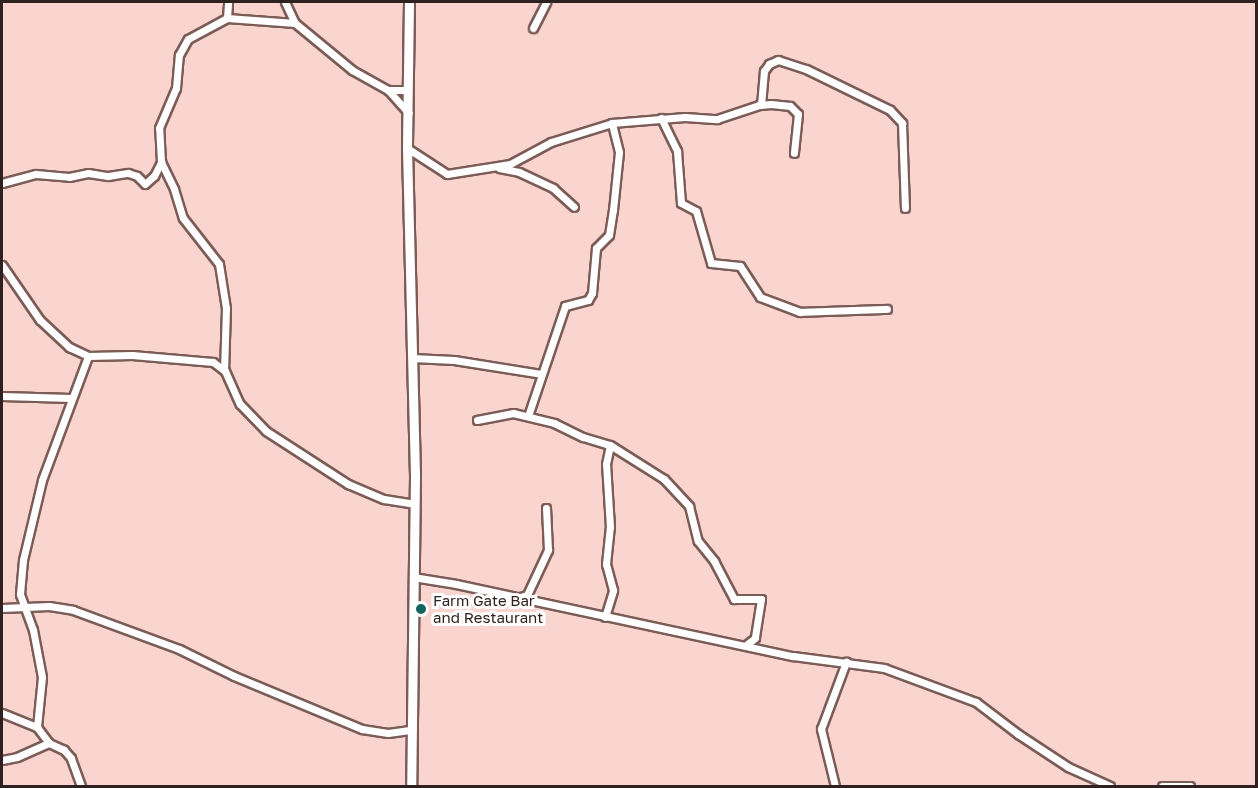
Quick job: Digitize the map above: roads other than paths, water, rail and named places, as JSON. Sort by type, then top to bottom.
[{"type":"street","points":[[226,18],[228,2]]},
{"type":"street","points":[[285,2],[295,23],[352,70],[388,90],[409,113]]},
{"type":"street","points":[[409,2],[407,148],[414,504],[410,786]]},
{"type":"street","points":[[533,28],[546,2]]},
{"type":"street","points":[[224,370],[226,308],[219,264],[183,218],[174,189],[161,162],[159,128],[176,88],[177,69],[183,46],[193,34],[226,18],[295,23]]},
{"type":"street","points":[[761,105],[764,71],[769,64],[778,60],[806,69],[890,110],[902,123],[904,208]]},
{"type":"street","points":[[388,90],[408,90]]},
{"type":"street","points":[[407,148],[447,174],[495,168],[529,156],[550,142],[568,135],[612,123],[661,118],[721,118],[761,105],[783,104],[795,110],[799,123],[794,153]]},
{"type":"street","points":[[661,118],[677,151],[681,203],[696,211],[711,263],[740,266],[760,297],[800,312],[887,309]]},
{"type":"street","points":[[528,416],[565,306],[588,300],[592,293],[596,248],[609,235],[619,152],[612,123]]},
{"type":"street","points":[[2,183],[36,174],[69,177],[88,173],[108,176],[128,173],[137,176],[145,184],[154,176],[161,162]]},
{"type":"street","points":[[495,168],[519,172],[553,188],[574,207]]},
{"type":"street","points":[[2,265],[54,336],[88,356],[132,355],[205,360],[221,366],[240,404],[267,431],[348,484],[384,499],[414,504]]},
{"type":"street","points":[[10,607],[20,594],[23,560],[42,480],[67,401],[88,356]]},
{"type":"street","points":[[412,358],[465,361],[541,374]]},
{"type":"street","points":[[2,396],[25,395],[67,401]]},
{"type":"street","points":[[477,420],[513,413],[554,423],[583,438],[610,445],[664,479],[686,501],[698,541],[714,561],[734,599],[761,599],[755,638],[746,645]]},
{"type":"street","points":[[605,617],[613,590],[606,564],[610,527],[606,464],[610,445]]},
{"type":"street","points":[[518,598],[526,596],[545,560],[548,550],[546,508]]},
{"type":"street","points":[[413,577],[793,656],[884,668],[964,696],[989,710],[1018,734],[1068,767],[1110,786]]},
{"type":"street","points":[[20,594],[27,607],[42,677],[37,727]]},
{"type":"street","points":[[2,608],[61,607],[179,649],[234,676],[362,729],[388,732],[410,730]]},
{"type":"street","points":[[835,786],[821,729],[846,662]]},
{"type":"street","points":[[2,713],[37,727],[50,744],[64,750],[71,758],[81,786]]},
{"type":"street","points":[[2,760],[17,757],[50,744]]},
{"type":"street","points":[[1162,786],[1190,786]]},
{"type":"place","name":"Farm Gate Bar and Restaurant","points":[[421,609]]}]
